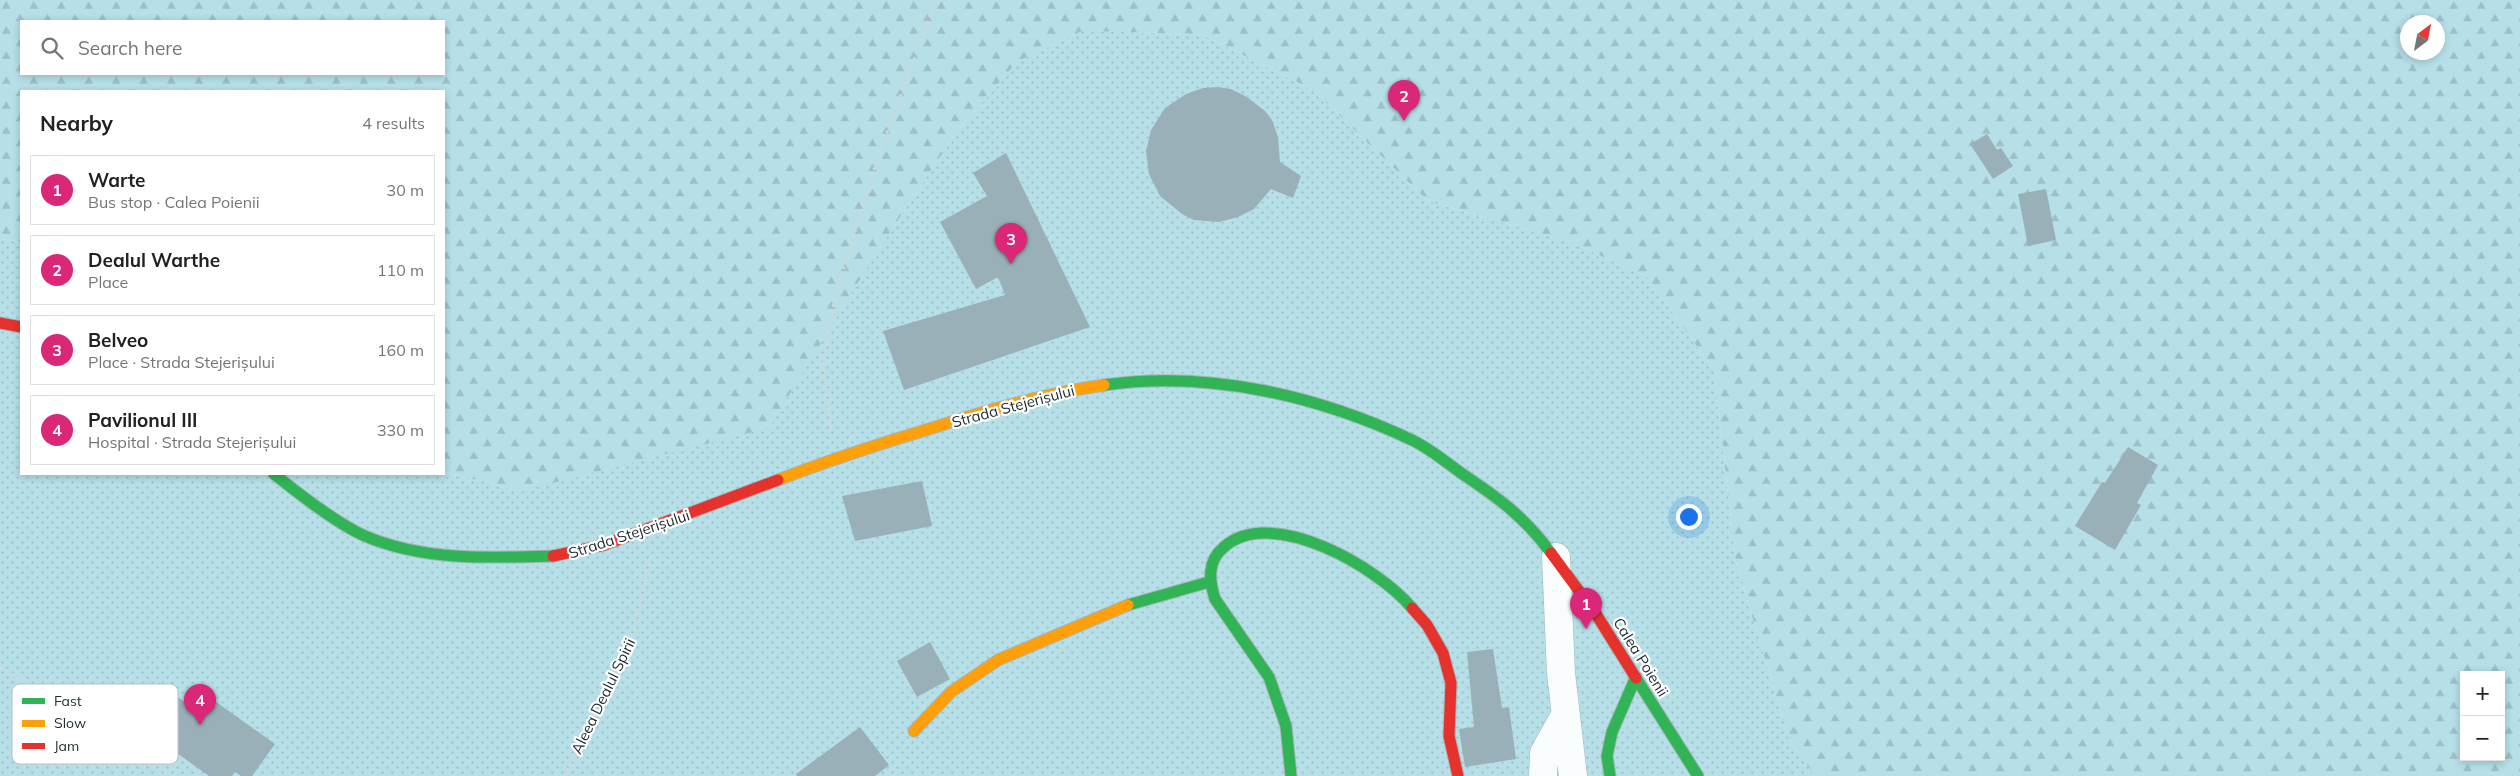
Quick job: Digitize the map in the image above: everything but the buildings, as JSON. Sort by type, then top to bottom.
[{"type":"main road","points":[[0,323],[20,327]]},
{"type":"main road","name":"Strada Stejerișului","points":[[275,475],[304,498],[364,536],[412,552],[504,558],[558,556],[604,545],[657,528],[833,460],[999,407],[1064,391],[1127,382],[1198,382],[1256,388],[1314,404],[1365,421],[1414,442],[1492,492],[1532,527],[1556,557]]},
{"type":"main road","points":[[1292,776],[1292,754],[1269,676],[1248,643],[1222,613],[1209,582],[1210,568],[1215,556],[1225,544],[1254,534],[1273,534],[1328,547],[1355,560],[1389,584],[1431,631],[1444,659],[1450,682],[1449,736],[1458,776]]},
{"type":"main road","name":"Calea Poienii","points":[[1556,557],[1636,677],[1698,776]]},
{"type":"main road","points":[[914,731],[952,692],[998,660],[1129,604],[1209,582]]},
{"type":"main road","points":[[1610,776],[1607,756],[1612,732],[1636,677]]},
{"type":"street","points":[[1556,557],[1564,717],[1573,776]]},
{"type":"street","points":[[1543,776],[1544,753],[1564,717]]},
{"type":"path","points":[[833,460],[824,365],[835,296],[878,157],[936,0]]},
{"type":"path","name":"Aleea Dealul Spirii","points":[[564,776],[633,636],[657,528]]},
{"type":"path","points":[[0,667],[27,684]]},
{"type":"path","points":[[151,764],[170,776]]},
{"type":"green space","points":[[0,0],[2520,0],[2520,776],[1815,776],[1790,742],[1736,563],[1714,370],[1647,277],[1571,242],[1428,201],[1313,90],[1201,34],[1082,31],[1017,62],[956,133],[878,250],[769,428],[521,491],[445,472],[445,90],[20,90],[20,242],[0,239]]},
{"type":"green space","points":[[1082,31],[1201,34],[1313,90],[1428,201],[1571,242],[1647,277],[1714,370],[1736,563],[1790,742],[1815,776],[0,776],[0,239],[20,242],[20,475],[445,475],[445,472],[521,491],[878,250],[956,133],[1017,62]]},
{"type":"traffic: fast","points":[[1104,385],[1144,381],[1223,384],[1302,400],[1378,425],[1420,444],[1487,491],[1521,518],[1551,553]]},
{"type":"traffic: fast","points":[[275,475],[342,524],[365,536],[387,544],[410,550],[458,556],[553,556]]},
{"type":"traffic: fast","points":[[1291,776],[1286,726],[1269,677],[1215,599],[1211,585],[1211,571],[1218,552],[1245,536],[1269,533],[1296,537],[1324,547],[1351,560],[1396,592],[1412,608]]},
{"type":"traffic: fast","points":[[1128,605],[1209,582]]},
{"type":"traffic: fast","points":[[1610,776],[1607,756],[1612,732],[1636,677]]},
{"type":"traffic: fast","points":[[1636,678],[1698,776]]},
{"type":"traffic: slow","points":[[778,480],[870,447],[992,410],[1036,398],[1104,385]]},
{"type":"traffic: slow","points":[[914,731],[951,692],[998,660],[1128,605]]},
{"type":"traffic: jam","points":[[0,323],[20,327]]},
{"type":"traffic: jam","points":[[553,556],[604,545],[778,480]]},
{"type":"traffic: jam","points":[[1551,553],[1596,614],[1636,678]]},
{"type":"traffic: jam","points":[[1412,608],[1427,625],[1443,653],[1451,683],[1449,736],[1458,776]]},
{"type":"place","name":"Dealul Warthe","points":[[1404,121]]},
{"type":"place","name":"Belveo","points":[[1011,264]]},
{"type":"place","name":"Warte","points":[[1586,629]]},
{"type":"place","name":"Pavilionul III","points":[[200,725]]}]
